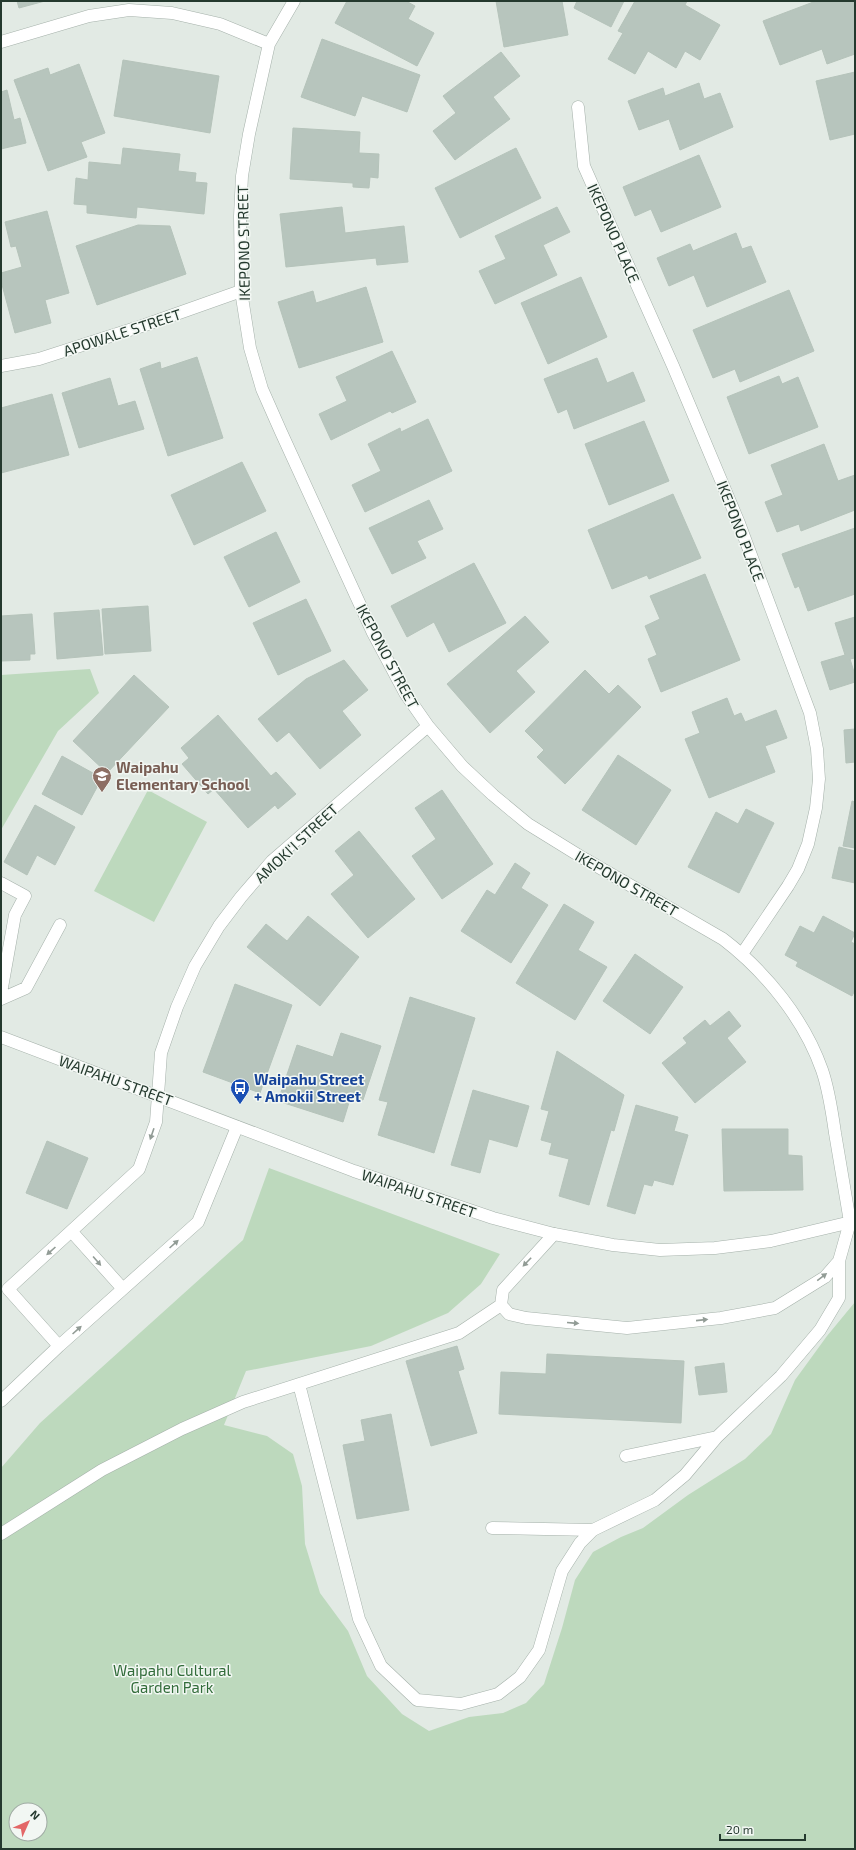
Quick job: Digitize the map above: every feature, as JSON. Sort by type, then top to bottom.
[{"type":"street","name":"IKEPONO STREET","points":[[294,1],[269,44],[248,134],[242,176],[241,291],[250,348],[262,389],[373,633],[405,693],[428,726],[462,766],[493,795],[528,824],[583,858],[723,939],[742,954],[770,982],[810,1042],[822,1071],[853,1222]]},
{"type":"street","points":[[1,42],[89,16],[129,10],[172,13],[220,24],[269,44]]},
{"type":"street","name":"IKEPONO PLACE","points":[[578,107],[584,166],[673,366],[736,516],[812,720],[817,748],[819,779],[816,808],[808,844],[798,869],[788,886],[742,954]]},
{"type":"street","name":"APOWALE STREET","points":[[1,366],[39,359],[145,325],[241,291]]},
{"type":"street","name":"AMOKI'I STREET","points":[[4,1292],[72,1232],[139,1169],[156,1122],[161,1052],[177,1007],[195,966],[219,926],[241,897],[272,861],[428,726]]},
{"type":"street","points":[[1,883],[25,896],[15,915],[1,993]]},
{"type":"street","points":[[1,999],[26,988],[60,925]]},
{"type":"street","name":"WAIPAHU STREET","points":[[1,1037],[158,1095],[237,1127],[354,1171],[493,1218],[554,1234],[613,1245],[660,1250],[715,1248],[771,1241],[853,1222]]},
{"type":"street","points":[[1,1401],[59,1346],[198,1222],[237,1127]]},
{"type":"street","points":[[299,1384],[359,1619],[381,1666],[417,1700],[461,1704],[498,1694],[520,1677],[539,1650],[562,1571],[580,1543],[593,1530],[655,1500],[685,1475],[717,1437],[781,1376],[820,1330],[840,1298],[839,1262],[853,1222]]},
{"type":"street","points":[[72,1232],[123,1289]]},
{"type":"street","points":[[554,1234],[503,1290],[501,1305],[508,1314],[526,1318],[627,1328],[721,1318],[775,1308],[825,1277],[839,1262]]},
{"type":"street","points":[[4,1292],[59,1346]]},
{"type":"street","points":[[1,1534],[102,1470],[182,1429],[243,1402],[459,1333],[501,1305]]},
{"type":"street","points":[[626,1456],[717,1437]]},
{"type":"street","points":[[492,1528],[593,1530]]},
{"type":"green space","points":[[90,669],[99,693],[58,731],[1,830],[1,675]]},
{"type":"green space","points":[[148,790],[207,822],[154,922],[94,891]]},
{"type":"green space","name":"Waipahu Cultural Garden Park","points":[[269,1168],[500,1254],[481,1284],[448,1313],[371,1346],[246,1371],[224,1425],[267,1436],[293,1454],[302,1486],[305,1544],[320,1593],[348,1631],[367,1676],[402,1714],[429,1731],[469,1717],[503,1713],[526,1703],[544,1684],[562,1628],[575,1580],[593,1552],[621,1537],[643,1528],[688,1495],[745,1459],[771,1434],[795,1380],[827,1336],[855,1302],[855,1849],[1,1849],[1,1468],[40,1423],[243,1240]]},
{"type":"building","points":[[17,1],[45,1],[19,8]]},
{"type":"building","points":[[347,1],[406,1],[415,6],[408,19],[434,33],[417,66],[335,23]]},
{"type":"building","points":[[496,1],[562,1],[568,35],[504,47]]},
{"type":"building","points":[[577,1],[624,1],[611,27],[574,8]]},
{"type":"building","points":[[635,1],[687,1],[685,5],[720,25],[700,60],[685,51],[676,68],[648,51],[635,74],[608,59],[623,33],[618,31]]},
{"type":"building","points":[[816,1],[855,1],[855,54],[827,64],[822,49],[780,65],[763,21]]},
{"type":"building","points":[[322,39],[420,75],[407,112],[362,96],[355,116],[301,97]]},
{"type":"building","points":[[501,52],[520,76],[493,97],[510,119],[455,160],[433,131],[456,113],[443,96]]},
{"type":"building","points":[[123,60],[219,76],[210,133],[114,116]]},
{"type":"building","points":[[79,64],[105,133],[81,142],[87,157],[48,171],[14,80],[48,68],[50,75]]},
{"type":"building","points":[[855,72],[855,134],[830,140],[816,81]]},
{"type":"building","points":[[699,83],[704,99],[720,93],[733,127],[680,150],[669,119],[639,130],[628,101],[663,88],[665,96]]},
{"type":"building","points":[[7,90],[14,120],[20,118],[26,143],[1,149],[1,92]]},
{"type":"building","points":[[293,128],[360,132],[359,153],[379,154],[378,178],[370,177],[369,188],[353,187],[353,183],[290,179]]},
{"type":"building","points":[[123,148],[180,154],[178,171],[196,173],[195,182],[207,183],[204,214],[137,207],[136,218],[87,213],[87,205],[74,204],[76,178],[88,180],[89,162],[121,165]]},
{"type":"building","points":[[516,148],[541,198],[460,238],[435,188]]},
{"type":"building","points":[[699,155],[721,207],[661,232],[651,209],[635,216],[623,187]]},
{"type":"building","points":[[342,207],[345,233],[404,226],[408,262],[377,265],[376,258],[286,267],[280,214]]},
{"type":"building","points":[[557,207],[570,232],[543,245],[557,275],[495,304],[479,271],[506,259],[495,236]]},
{"type":"building","points":[[47,211],[69,293],[45,300],[51,323],[15,333],[1,281],[1,273],[22,267],[16,246],[11,247],[5,222]]},
{"type":"building","points":[[138,225],[170,226],[186,274],[97,305],[76,246]]},
{"type":"building","points":[[736,233],[742,249],[751,246],[766,282],[707,307],[694,275],[669,286],[657,258],[690,244],[693,251]]},
{"type":"building","points":[[581,277],[607,337],[548,364],[521,303]]},
{"type":"building","points":[[366,287],[383,342],[299,368],[278,302],[313,291],[316,303]]},
{"type":"building","points":[[789,290],[814,351],[740,382],[735,369],[713,378],[693,330]]},
{"type":"building","points":[[392,351],[416,402],[392,413],[390,411],[331,440],[319,414],[347,401],[336,377]]},
{"type":"building","points":[[197,357],[223,438],[168,456],[140,369],[160,362],[161,369]]},
{"type":"building","points":[[597,358],[607,383],[633,372],[645,401],[574,429],[567,409],[558,413],[544,379]]},
{"type":"building","points":[[779,376],[782,384],[798,377],[818,427],[749,454],[727,397]]},
{"type":"building","points":[[110,378],[118,406],[135,401],[144,429],[79,448],[62,393]]},
{"type":"building","points":[[52,394],[69,455],[1,473],[1,408]]},
{"type":"building","points":[[428,419],[452,471],[365,512],[352,485],[381,471],[368,444],[400,428],[401,432]]},
{"type":"building","points":[[644,421],[669,481],[609,505],[585,444]]},
{"type":"building","points":[[824,444],[838,481],[855,475],[855,510],[801,531],[799,524],[777,532],[765,502],[783,495],[771,465]]},
{"type":"building","points":[[242,462],[266,511],[194,545],[171,495]]},
{"type":"building","points":[[673,494],[701,558],[649,579],[647,575],[612,589],[588,530]]},
{"type":"building","points":[[429,500],[443,529],[417,541],[426,558],[392,574],[369,528]]},
{"type":"building","points":[[855,528],[855,594],[808,611],[799,586],[795,588],[782,554]]},
{"type":"building","points":[[276,532],[300,582],[249,607],[224,557]]},
{"type":"building","points":[[474,563],[506,623],[449,652],[434,622],[407,637],[391,606]]},
{"type":"building","points":[[705,574],[740,660],[661,692],[648,659],[657,655],[645,626],[660,619],[650,596]]},
{"type":"building","points":[[306,599],[331,651],[278,675],[253,623]]},
{"type":"building","points":[[148,606],[151,651],[105,654],[102,609]]},
{"type":"building","points":[[99,610],[103,655],[57,659],[54,613]]},
{"type":"building","points":[[32,614],[35,654],[30,654],[30,660],[1,661],[1,616]]},
{"type":"building","points":[[525,616],[549,642],[516,671],[535,692],[490,733],[447,684]]},
{"type":"building","points":[[855,617],[855,658],[850,659],[855,675],[855,682],[830,690],[821,662],[845,655],[835,623]]},
{"type":"building","points":[[344,660],[368,690],[342,711],[361,735],[320,769],[289,732],[277,742],[258,719],[306,679]]},
{"type":"building","points":[[585,670],[609,694],[618,685],[641,707],[565,784],[537,757],[544,750],[525,731]]},
{"type":"building","points":[[134,675],[169,707],[107,773],[73,741]]},
{"type":"building","points":[[727,698],[734,716],[741,713],[745,722],[776,710],[787,738],[765,746],[775,772],[709,798],[685,739],[700,733],[692,712]]},
{"type":"building","points":[[218,715],[271,776],[276,772],[296,794],[278,809],[275,805],[248,828],[214,789],[208,794],[182,764],[189,758],[181,748]]},
{"type":"building","points":[[855,729],[855,762],[846,763],[844,730]]},
{"type":"building","points":[[618,755],[671,790],[636,845],[582,810]]},
{"type":"building","points":[[62,756],[102,778],[82,815],[42,794]]},
{"type":"building","points":[[442,790],[493,864],[442,899],[412,856],[436,839],[415,808]]},
{"type":"building","points":[[852,801],[855,802],[855,848],[843,846]]},
{"type":"building","points":[[35,805],[75,827],[55,865],[37,855],[27,875],[4,862]]},
{"type":"building","points":[[746,809],[774,823],[739,893],[688,867],[716,812],[738,824]]},
{"type":"building","points":[[359,831],[415,899],[368,938],[331,894],[354,875],[335,851]]},
{"type":"building","points":[[839,847],[855,851],[855,883],[832,878]]},
{"type":"building","points":[[515,863],[530,873],[521,888],[548,905],[511,963],[461,931],[487,890],[495,895]]},
{"type":"building","points":[[564,904],[594,922],[578,950],[607,967],[575,1020],[516,983]]},
{"type":"building","points":[[308,916],[359,957],[320,1006],[247,947],[266,924],[287,941]]},
{"type":"building","points":[[823,916],[855,933],[851,942],[855,944],[855,990],[852,996],[796,966],[798,962],[785,955],[800,926],[814,933]]},
{"type":"building","points":[[635,954],[683,987],[650,1034],[603,1001]]},
{"type":"building","points":[[235,984],[292,1005],[260,1093],[203,1072]]},
{"type":"building","points":[[410,997],[475,1018],[434,1153],[378,1135],[388,1102],[379,1100]]},
{"type":"building","points":[[729,1011],[741,1026],[727,1038],[746,1062],[695,1103],[662,1063],[687,1043],[683,1038],[705,1020],[710,1026]]},
{"type":"building","points":[[341,1033],[381,1046],[363,1100],[351,1096],[343,1122],[278,1101],[297,1045],[333,1057]]},
{"type":"building","points":[[557,1051],[624,1095],[614,1131],[611,1130],[589,1205],[559,1196],[569,1159],[549,1154],[552,1143],[541,1140],[549,1111],[541,1109]]},
{"type":"building","points":[[473,1090],[529,1106],[517,1147],[489,1139],[480,1173],[451,1165]]},
{"type":"building","points":[[636,1105],[678,1117],[674,1131],[688,1135],[673,1185],[654,1180],[652,1186],[644,1184],[635,1214],[607,1206]]},
{"type":"building","points":[[722,1129],[788,1129],[788,1155],[802,1156],[803,1190],[724,1191]]},
{"type":"building","points":[[47,1141],[88,1158],[67,1209],[26,1193]]},
{"type":"building","points":[[457,1346],[464,1369],[458,1371],[477,1433],[431,1446],[406,1361]]},
{"type":"building","points":[[547,1354],[684,1361],[681,1423],[499,1414],[501,1372],[546,1374]]},
{"type":"building","points":[[724,1363],[727,1392],[699,1395],[695,1367]]},
{"type":"building","points":[[391,1414],[409,1510],[357,1519],[343,1445],[365,1441],[361,1420]]},
{"type":"place","name":"Waipahu Elementary School","points":[[102,793]]},
{"type":"place","name":"Waipahu Street + Amokii Street","points":[[240,1105]]}]
